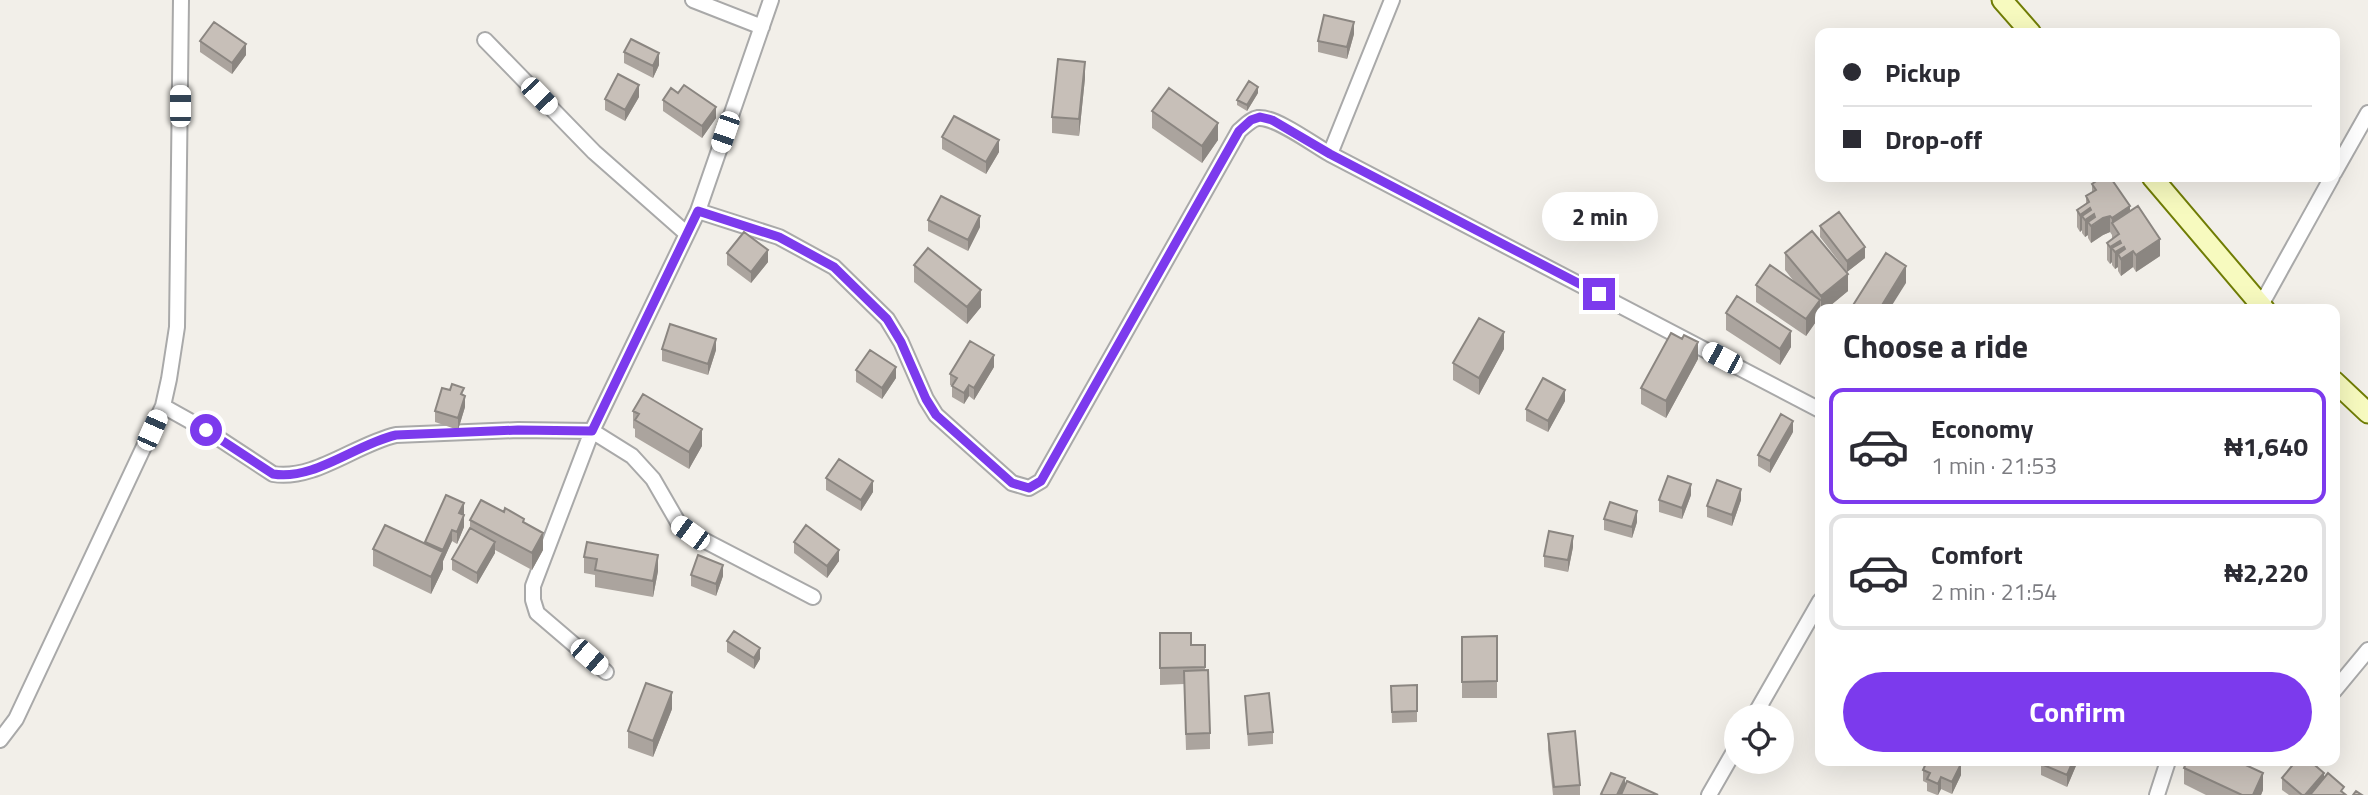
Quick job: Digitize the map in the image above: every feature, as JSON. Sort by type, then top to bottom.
[{"type":"main road","points":[[2003,0],[2027,28]]},
{"type":"main road","points":[[2156,182],[2260,304]]},
{"type":"main road","points":[[2340,387],[2368,413]]},
{"type":"street","points":[[0,740],[16,719],[163,407],[177,327],[181,0]]},
{"type":"street","points":[[693,0],[762,27]]},
{"type":"street","points":[[606,672],[537,613],[533,586],[592,431],[698,211],[771,0]]},
{"type":"street","points":[[1330,154],[1392,0]]},
{"type":"street","points":[[485,40],[594,152],[687,234]]},
{"type":"street","points":[[2340,164],[2368,113]]},
{"type":"street","points":[[698,211],[779,237],[834,267],[887,319],[936,415],[1012,483],[1029,488],[1041,481],[1239,131],[1251,120],[1260,117],[1272,120],[1330,154],[1815,407]]},
{"type":"street","points":[[2265,304],[2330,182]]},
{"type":"street","points":[[163,407],[206,430],[273,474],[286,476],[308,471],[396,435],[518,430],[592,431],[632,457],[653,479],[678,524],[690,533],[813,597]]},
{"type":"street","points":[[1761,704],[1815,610]]},
{"type":"street","points":[[2340,684],[2368,650]]},
{"type":"street","points":[[2157,795],[2166,766]]},
{"type":"street","points":[[1709,795],[1724,769]]},
{"type":"building","points":[[1324,15],[1354,22],[1347,47],[1318,41]]},
{"type":"building","points":[[214,22],[246,44],[232,63],[200,41]]},
{"type":"building","points":[[631,39],[659,53],[653,66],[624,52]]},
{"type":"building","points":[[1058,59],[1085,62],[1079,119],[1052,117]]},
{"type":"building","points":[[618,74],[639,85],[625,110],[605,99]]},
{"type":"building","points":[[1249,81],[1258,87],[1247,105],[1237,100]]},
{"type":"building","points":[[684,85],[716,107],[702,126],[663,100],[671,88],[678,93]]},
{"type":"building","points":[[1169,88],[1218,123],[1202,146],[1152,111]]},
{"type":"building","points":[[954,116],[999,140],[986,162],[942,137]]},
{"type":"building","points":[[2113,182],[2130,206],[2112,218],[2103,218],[2091,226],[2088,222],[2095,217],[2094,214],[2085,220],[2082,216],[2091,210],[2090,208],[2080,215],[2077,210],[2089,202],[2086,196],[2096,190],[2092,184]]},
{"type":"building","points":[[941,196],[980,216],[968,240],[928,220]]},
{"type":"building","points":[[2138,206],[2160,239],[2136,255],[2133,251],[2121,259],[2118,254],[2124,247],[2115,252],[2112,248],[2121,243],[2120,241],[2110,247],[2107,243],[2119,234],[2112,223]]},
{"type":"building","points":[[1839,212],[1865,247],[1847,261],[1820,226]]},
{"type":"building","points":[[1812,231],[1848,274],[1821,296],[1785,253]]},
{"type":"building","points":[[744,232],[768,250],[751,272],[727,253]]},
{"type":"building","points":[[928,248],[981,290],[967,307],[914,265]]},
{"type":"building","points":[[1886,253],[1906,266],[1883,304],[1854,304]]},
{"type":"building","points":[[1770,265],[1820,300],[1806,319],[1756,285]]},
{"type":"building","points":[[1737,296],[1791,331],[1780,349],[1726,313]]},
{"type":"building","points":[[1479,318],[1504,332],[1479,378],[1453,363]]},
{"type":"building","points":[[670,324],[716,339],[708,364],[662,349]]},
{"type":"building","points":[[1671,333],[1682,339],[1684,335],[1698,342],[1666,401],[1641,388]]},
{"type":"building","points":[[970,341],[994,355],[974,388],[969,385],[964,393],[952,386],[957,378],[950,374]]},
{"type":"building","points":[[870,350],[896,367],[882,388],[856,370]]},
{"type":"building","points":[[1543,378],[1565,390],[1548,421],[1526,409]]},
{"type":"building","points":[[452,384],[464,388],[461,394],[465,396],[458,418],[435,411],[442,388],[450,390]]},
{"type":"building","points":[[643,394],[702,429],[689,452],[635,420],[639,414],[633,411]]},
{"type":"building","points":[[1781,414],[1793,421],[1770,461],[1758,455]]},
{"type":"building","points":[[839,459],[873,481],[861,500],[826,478]]},
{"type":"building","points":[[1668,476],[1691,484],[1682,508],[1659,500]]},
{"type":"building","points":[[1717,480],[1741,489],[1732,515],[1707,506]]},
{"type":"building","points":[[446,495],[464,503],[459,513],[464,515],[457,532],[452,530],[443,550],[425,542]]},
{"type":"building","points":[[481,500],[504,512],[505,508],[543,533],[532,553],[470,520]]},
{"type":"building","points":[[1610,502],[1637,511],[1632,527],[1604,519]]},
{"type":"building","points":[[385,525],[443,552],[431,577],[373,549]]},
{"type":"building","points":[[806,525],[839,550],[827,566],[794,542]]},
{"type":"building","points":[[470,528],[495,542],[477,573],[452,559]]},
{"type":"building","points":[[1549,531],[1573,536],[1568,560],[1544,556]]},
{"type":"building","points":[[587,542],[658,555],[653,581],[595,570],[597,559],[584,557]]},
{"type":"building","points":[[698,555],[723,565],[716,584],[691,575]]},
{"type":"building","points":[[734,631],[760,648],[754,658],[727,641]]},
{"type":"building","points":[[1160,633],[1191,633],[1191,645],[1205,645],[1205,667],[1160,668]]},
{"type":"building","points":[[1497,636],[1497,681],[1462,682],[1462,637]]},
{"type":"building","points":[[1208,670],[1210,733],[1186,734],[1184,671]]},
{"type":"building","points":[[646,683],[672,692],[653,741],[628,731]]},
{"type":"building","points":[[1417,685],[1417,711],[1392,712],[1391,686]]},
{"type":"building","points":[[1269,693],[1273,732],[1248,734],[1245,696]]},
{"type":"building","points":[[1575,731],[1580,785],[1554,787],[1548,734]]},
{"type":"building","points":[[1925,766],[1960,766],[1952,782],[1941,777],[1938,784],[1927,779],[1930,773],[1923,770]]},
{"type":"building","points":[[2046,766],[2071,766],[2067,775]]},
{"type":"building","points":[[2248,766],[2263,773],[2253,795],[2242,795],[2184,768]]},
{"type":"building","points":[[2292,766],[2316,766],[2324,773],[2305,795],[2282,778]]},
{"type":"building","points":[[1611,773],[1625,778],[1617,795],[1603,795],[1601,794]]},
{"type":"building","points":[[2328,773],[2344,787],[2341,791],[2346,795],[2310,795]]},
{"type":"building","points":[[1627,781],[1658,795],[1621,795]]},
{"type":"route","points":[[206,430],[273,474],[286,476],[308,471],[396,435],[518,430],[592,431],[698,211],[779,237],[834,267],[887,319],[936,415],[1012,483],[1029,488],[1041,481],[1239,131],[1251,120],[1260,117],[1272,120],[1330,154],[1599,294]]}]
